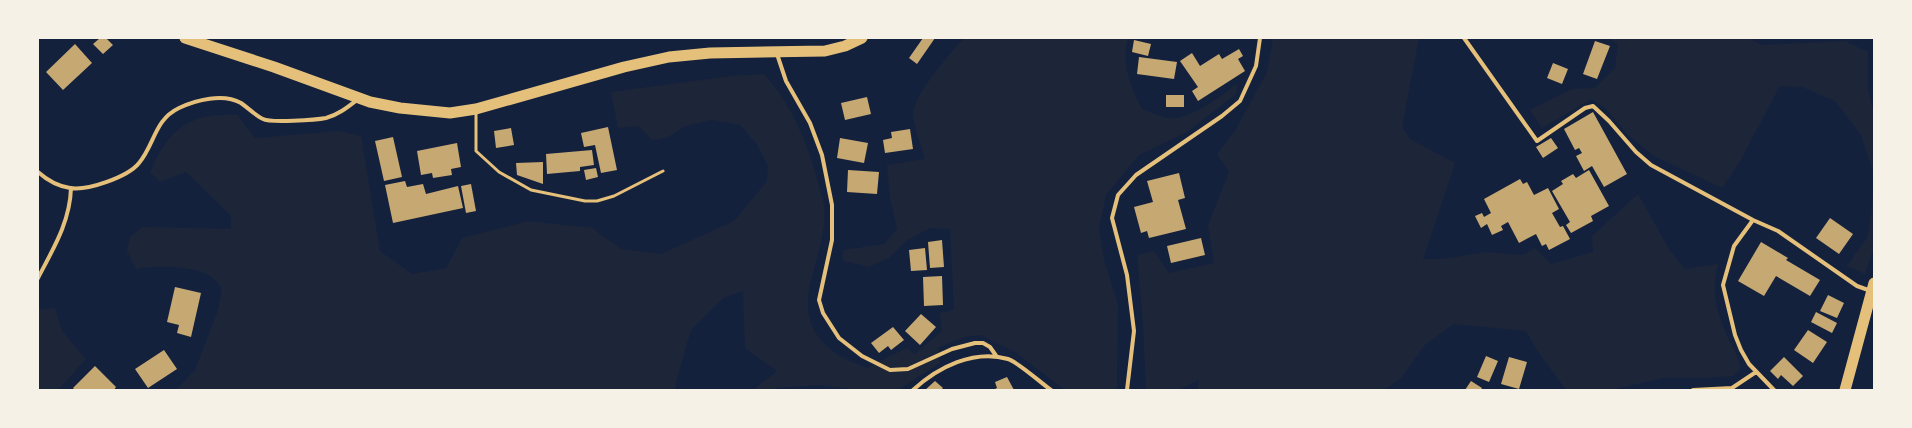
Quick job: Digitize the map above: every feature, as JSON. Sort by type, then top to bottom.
[{"type":"highway","points":[[185,38],[274,67],[370,102],[428,111],[450,112],[476,109],[624,67],[669,57],[710,52],[825,51],[845,46],[862,38]]},
{"type":"highway","points":[[1845,390],[1873,287]]},
{"type":"street","points":[[1126,390],[1134,331],[1127,275],[1112,218],[1118,195],[1136,175],[1222,116],[1240,101],[1256,66],[1260,38]]},
{"type":"street","points":[[1464,38],[1537,141],[1585,108],[1594,106],[1610,121],[1636,152],[1651,165],[1753,220],[1778,231],[1857,286],[1873,287]]},
{"type":"street","points":[[777,52],[786,81],[810,123],[823,162],[832,205],[832,240],[819,300],[823,313],[839,338],[862,356],[890,370],[908,369],[952,349],[975,343],[983,343],[990,347],[998,357]]},
{"type":"street","points":[[38,172],[54,184],[71,188],[86,187],[124,176],[140,163],[158,127],[166,116],[179,108],[201,100],[223,98],[240,102],[264,120],[282,121],[326,118],[347,108],[359,98]]},
{"type":"street","points":[[38,278],[61,232],[70,206],[71,188]]},
{"type":"street","points":[[1753,220],[1734,246],[1723,285],[1735,335],[1749,364],[1774,390]]},
{"type":"street","points":[[913,390],[924,380],[941,369],[959,361],[989,356],[1010,360],[1051,390]]},
{"type":"street","points":[[1692,390],[1732,388],[1756,372]]},
{"type":"lane","points":[[476,109],[476,151],[499,172],[531,190],[585,201],[597,201],[614,196],[663,172]]},
{"type":"shaded area","points":[[964,38],[1128,38],[1126,47],[1126,66],[1138,102],[1143,110],[1167,118],[1178,118],[1196,111],[1214,101],[1237,84],[1236,94],[1187,132],[1139,155],[1106,195],[1099,229],[1104,260],[1118,304],[1117,388],[1113,390],[1065,390],[1015,352],[981,335],[964,337],[938,348],[940,363],[898,390],[860,390],[819,385],[776,388],[776,390],[753,390],[777,371],[745,348],[743,291],[723,298],[691,330],[675,390],[176,390],[195,370],[218,310],[222,288],[210,276],[193,270],[173,267],[136,269],[127,251],[130,237],[142,227],[231,229],[231,216],[186,172],[160,182],[150,172],[165,145],[173,134],[183,126],[194,120],[206,117],[237,115],[255,138],[339,131],[361,136],[380,251],[412,274],[446,268],[462,238],[528,221],[592,228],[621,249],[661,254],[734,221],[767,181],[768,166],[756,143],[740,125],[712,120],[685,126],[668,137],[652,140],[639,126],[618,128],[611,92],[731,76],[764,74],[783,99],[799,127],[811,157],[824,203],[824,228],[810,286],[808,304],[810,321],[819,338],[837,354],[867,368],[906,348],[915,354],[942,331],[940,313],[954,310],[950,229],[930,228],[906,241],[890,257],[869,267],[843,261],[843,250],[884,244],[897,229],[890,197],[887,165],[925,159],[913,118],[915,106],[926,85]]},
{"type":"shaded area","points":[[1273,38],[1419,38],[1402,127],[1410,139],[1455,163],[1423,259],[1442,259],[1486,252],[1522,255],[1535,248],[1551,264],[1593,252],[1592,236],[1638,194],[1669,249],[1685,269],[1718,264],[1715,285],[1716,303],[1729,340],[1738,358],[1740,369],[1734,376],[1663,378],[1610,390],[1566,390],[1537,350],[1526,331],[1454,324],[1425,345],[1402,377],[1385,390],[1198,390],[1199,380],[1179,390],[1146,390],[1143,324],[1137,255],[1154,251],[1169,273],[1214,263],[1208,225],[1229,172],[1217,154],[1236,129],[1267,72]]},
{"type":"shaded area","points":[[1609,38],[1748,38],[1762,45],[1845,41],[1868,52],[1868,89],[1874,114],[1874,174],[1861,135],[1835,101],[1802,87],[1780,86],[1739,163],[1722,188],[1654,156],[1627,134],[1605,108],[1591,99],[1542,128],[1530,110],[1572,89],[1595,88],[1615,68],[1618,45]]},
{"type":"shaded area","points":[[1874,174],[1874,247],[1865,274],[1847,266],[1868,236]]},
{"type":"shaded area","points":[[55,308],[62,331],[86,359],[58,390],[38,390],[38,310]]},
{"type":"building","points":[[100,38],[106,38],[113,45],[103,54],[93,44]]},
{"type":"building","points":[[923,38],[935,38],[917,64],[909,58]]},
{"type":"building","points":[[1134,40],[1151,44],[1148,56],[1132,52]]},
{"type":"building","points":[[1595,41],[1610,46],[1597,79],[1583,74]]},
{"type":"building","points":[[75,44],[92,63],[63,90],[46,72]]},
{"type":"building","points":[[1239,49],[1243,56],[1238,59],[1245,71],[1198,101],[1192,91],[1198,87],[1180,61],[1192,53],[1200,66],[1219,54],[1222,59]]},
{"type":"building","points":[[1139,57],[1177,62],[1174,79],[1137,74]]},
{"type":"building","points":[[1553,63],[1568,69],[1562,84],[1547,78]]},
{"type":"building","points":[[1166,95],[1184,95],[1184,107],[1166,107]]},
{"type":"building","points":[[867,97],[871,114],[845,120],[841,103]]},
{"type":"building","points":[[1593,112],[1627,174],[1604,187],[1592,166],[1584,171],[1576,156],[1582,153],[1579,148],[1575,150],[1564,129]]},
{"type":"building","points":[[608,127],[617,170],[601,173],[595,145],[584,147],[581,133]]},
{"type":"building","points":[[511,128],[514,145],[496,148],[494,131]]},
{"type":"building","points":[[910,129],[913,149],[885,153],[883,140],[892,138],[891,132]]},
{"type":"building","points":[[393,137],[402,177],[384,181],[375,141]]},
{"type":"building","points":[[840,138],[868,143],[864,163],[837,158]]},
{"type":"building","points":[[1551,138],[1558,148],[1543,158],[1536,147]]},
{"type":"building","points":[[457,143],[461,167],[451,169],[452,175],[433,178],[432,173],[421,175],[417,151]]},
{"type":"building","points":[[592,150],[594,165],[580,167],[580,171],[547,174],[546,154]]},
{"type":"building","points":[[543,162],[543,184],[517,175],[516,163]]},
{"type":"building","points":[[596,168],[598,177],[586,180],[584,170]]},
{"type":"building","points":[[848,170],[879,172],[877,194],[847,192]]},
{"type":"building","points":[[1589,170],[1609,206],[1591,216],[1593,221],[1571,233],[1566,225],[1570,222],[1552,191],[1563,184],[1561,181],[1573,174],[1576,178]]},
{"type":"building","points":[[1179,173],[1185,198],[1178,200],[1186,229],[1149,238],[1147,231],[1141,233],[1134,207],[1153,202],[1147,181]]},
{"type":"building","points":[[1520,179],[1523,184],[1527,182],[1534,195],[1548,188],[1559,209],[1552,213],[1560,227],[1563,226],[1570,239],[1549,250],[1546,244],[1542,246],[1536,234],[1519,243],[1508,222],[1501,226],[1503,230],[1492,235],[1487,224],[1481,228],[1475,216],[1482,213],[1484,217],[1491,213],[1484,199]]},
{"type":"building","points":[[405,181],[407,187],[423,184],[426,194],[458,186],[463,208],[393,223],[385,185]]},
{"type":"building","points":[[471,184],[476,211],[466,213],[461,186]]},
{"type":"building","points":[[1830,218],[1853,234],[1839,254],[1816,238]]},
{"type":"building","points":[[1201,238],[1205,255],[1171,263],[1167,246]]},
{"type":"building","points":[[942,240],[944,267],[930,268],[928,242]]},
{"type":"building","points":[[1761,242],[1788,258],[1786,260],[1820,280],[1810,296],[1776,276],[1764,296],[1738,281]]},
{"type":"building","points":[[925,248],[927,270],[911,271],[909,250]]},
{"type":"building","points":[[942,276],[943,305],[924,306],[923,277]]},
{"type":"building","points":[[175,287],[201,293],[191,337],[177,333],[179,325],[167,322]]},
{"type":"building","points":[[1828,295],[1844,303],[1837,318],[1820,311]]},
{"type":"building","points":[[1816,312],[1837,323],[1832,333],[1811,322]]},
{"type":"building","points":[[921,314],[936,327],[920,345],[905,331]]},
{"type":"building","points":[[893,327],[904,340],[891,350],[888,346],[879,353],[871,343]]},
{"type":"building","points":[[1808,330],[1827,342],[1813,363],[1794,350]]},
{"type":"building","points":[[164,350],[177,369],[148,388],[135,369]]},
{"type":"building","points":[[1486,356],[1498,361],[1489,382],[1477,377]]},
{"type":"building","points":[[1509,357],[1527,362],[1519,389],[1501,384]]},
{"type":"building","points":[[1784,357],[1803,376],[1793,386],[1781,375],[1778,379],[1770,371]]},
{"type":"building","points":[[95,366],[116,387],[114,390],[75,390],[73,388]]},
{"type":"building","points":[[1007,377],[1014,390],[993,390],[997,388],[995,382]]},
{"type":"building","points":[[935,381],[943,388],[941,390],[925,390]]},
{"type":"building","points":[[1471,381],[1482,388],[1481,390],[1465,390]]}]
